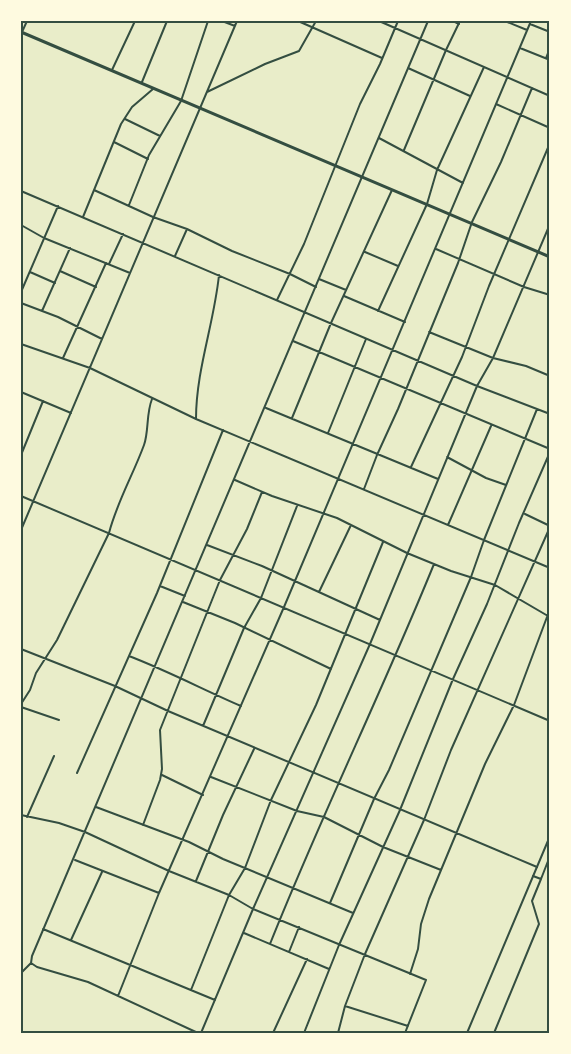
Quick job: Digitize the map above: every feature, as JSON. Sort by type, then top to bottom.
[{"type":"main road","points":[[21,33],[472,222],[550,257]]},
{"type":"street","points":[[21,33],[27,21]]},
{"type":"street","points":[[112,71],[135,21]]},
{"type":"street","points":[[142,83],[167,21]]},
{"type":"street","points":[[129,205],[147,159],[181,101],[208,21]]},
{"type":"street","points":[[222,21],[235,26]]},
{"type":"street","points":[[21,530],[237,21]]},
{"type":"street","points":[[298,21],[382,58]]},
{"type":"street","points":[[207,92],[265,64],[299,51],[316,21]]},
{"type":"street","points":[[380,21],[550,96]]},
{"type":"street","points":[[278,300],[337,166],[360,104],[398,21]]},
{"type":"street","points":[[21,974],[31,963],[428,21]]},
{"type":"street","points":[[404,150],[460,22],[453,21]]},
{"type":"street","points":[[505,21],[527,30]]},
{"type":"street","points":[[118,996],[159,893],[324,514],[530,22],[550,32]]},
{"type":"street","points":[[520,48],[550,60]]},
{"type":"street","points":[[546,58],[550,48]]},
{"type":"street","points":[[378,311],[427,204],[437,170],[484,67]]},
{"type":"street","points":[[408,68],[470,96]]},
{"type":"street","points":[[83,217],[125,118],[132,107],[153,88]]},
{"type":"street","points":[[364,490],[472,222],[532,88]]},
{"type":"street","points":[[496,104],[550,128]]},
{"type":"street","points":[[125,118],[160,136]]},
{"type":"street","points":[[379,138],[463,183]]},
{"type":"street","points":[[114,142],[147,159]]},
{"type":"street","points":[[411,467],[466,347],[494,273],[550,144]]},
{"type":"street","points":[[21,190],[453,376],[550,414]]},
{"type":"street","points":[[94,190],[316,287]]},
{"type":"street","points":[[292,418],[331,323],[392,190]]},
{"type":"street","points":[[21,292],[58,206]]},
{"type":"street","points":[[31,963],[37,967],[88,982],[200,1033],[370,644],[477,386],[493,358],[550,224]]},
{"type":"street","points":[[21,225],[44,238],[130,273]]},
{"type":"street","points":[[175,256],[187,229]]},
{"type":"street","points":[[63,358],[76,326],[123,234]]},
{"type":"street","points":[[42,311],[70,247]]},
{"type":"street","points":[[435,249],[524,287],[550,295]]},
{"type":"street","points":[[363,252],[398,266]]},
{"type":"street","points":[[60,270],[96,286]]},
{"type":"street","points":[[30,272],[55,283]]},
{"type":"street","points":[[196,419],[199,380],[217,303],[219,275]]},
{"type":"street","points":[[319,279],[346,290]]},
{"type":"street","points":[[343,296],[405,322]]},
{"type":"street","points":[[21,303],[102,339]]},
{"type":"street","points":[[428,332],[493,358],[526,366],[550,376]]},
{"type":"street","points":[[328,433],[366,339]]},
{"type":"street","points":[[293,340],[550,451],[400,810],[339,945],[304,1033]]},
{"type":"street","points":[[21,344],[90,368],[196,419],[550,568]]},
{"type":"street","points":[[21,392],[70,413]]},
{"type":"street","points":[[59,720],[21,706],[45,658],[55,644],[109,533],[121,495],[144,444],[148,411],[152,399]]},
{"type":"street","points":[[21,455],[43,401]]},
{"type":"street","points":[[265,408],[438,479]]},
{"type":"street","points":[[330,903],[471,577],[483,540],[537,409]]},
{"type":"street","points":[[448,525],[491,426]]},
{"type":"street","points":[[77,773],[160,586],[223,430]]},
{"type":"street","points":[[447,457],[486,478],[506,485]]},
{"type":"street","points":[[234,480],[337,518],[383,542],[434,564],[495,585],[548,616]]},
{"type":"street","points":[[143,825],[161,775],[163,761],[160,730],[220,580],[247,528],[262,492]]},
{"type":"street","points":[[21,496],[550,721]]},
{"type":"street","points":[[203,726],[244,628],[261,598],[297,505]]},
{"type":"street","points":[[338,1033],[345,1006],[365,954],[451,750],[550,526],[524,514]]},
{"type":"street","points":[[319,592],[351,525]]},
{"type":"street","points":[[190,990],[229,895],[246,868],[271,800],[331,669],[383,542]]},
{"type":"street","points":[[207,545],[270,570],[380,620]]},
{"type":"street","points":[[270,944],[434,564]]},
{"type":"street","points":[[160,586],[185,596]]},
{"type":"street","points":[[183,602],[331,669]]},
{"type":"street","points":[[410,974],[418,949],[423,914],[484,764],[514,705],[550,611]]},
{"type":"street","points":[[21,649],[115,686],[228,737],[537,867]]},
{"type":"street","points":[[129,656],[156,666],[241,706]]},
{"type":"street","points":[[196,881],[254,748]]},
{"type":"street","points":[[27,817],[54,756]]},
{"type":"street","points":[[161,775],[203,795]]},
{"type":"street","points":[[210,777],[297,811],[324,817],[383,847],[441,870]]},
{"type":"street","points":[[96,807],[183,840],[353,913]]},
{"type":"street","points":[[21,815],[59,822],[85,832],[169,871],[229,895],[253,909],[281,918],[339,945],[426,980],[405,1033]]},
{"type":"street","points":[[467,1033],[550,836]]},
{"type":"street","points":[[494,1033],[539,924],[537,911],[532,901],[550,855]]},
{"type":"street","points":[[74,860],[159,893]]},
{"type":"street","points":[[71,940],[102,871]]},
{"type":"street","points":[[533,876],[541,879]]},
{"type":"street","points":[[289,952],[299,927]]},
{"type":"street","points":[[44,929],[215,1000]]},
{"type":"street","points":[[244,933],[329,969]]},
{"type":"street","points":[[273,1033],[307,959]]},
{"type":"street","points":[[345,1006],[408,1026]]}]
